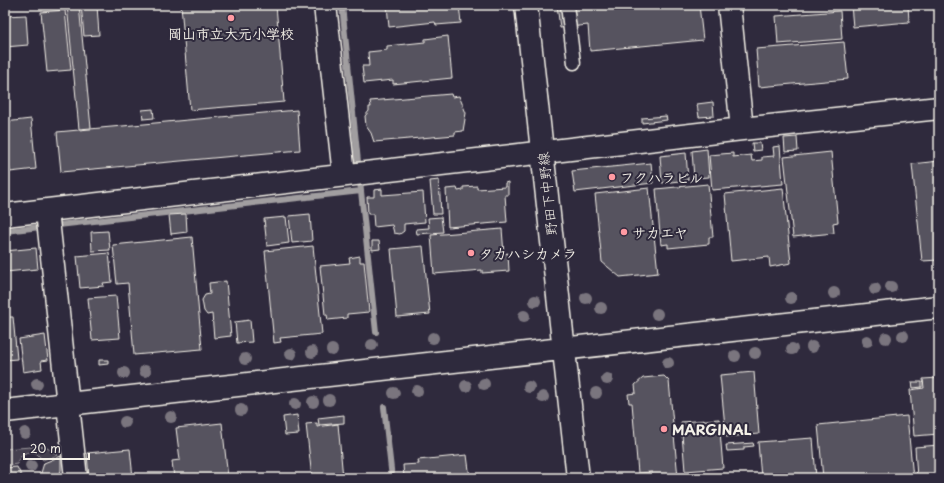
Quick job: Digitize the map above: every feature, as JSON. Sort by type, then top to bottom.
[{"type":"street","points":[[325,5],[354,174]]},
{"type":"street","name":"野田下中野線","points":[[526,5],[578,478]]},
{"type":"street","points":[[729,5],[742,129]]},
{"type":"street","points":[[5,215],[49,221],[354,174],[742,129],[939,108]]},
{"type":"street","points":[[49,221],[76,478]]},
{"type":"street","points":[[5,411],[564,350],[939,307]]},
{"type":"lane","points":[[567,5],[574,63]]},
{"type":"shaded area","points":[[44,446],[58,455],[43,460],[36,453],[29,452],[19,458],[17,464],[5,466],[5,449]]},
{"type":"building","points":[[67,5],[79,5],[91,128],[79,129]]},
{"type":"building","points":[[81,5],[97,5],[99,35],[84,36]]},
{"type":"building","points":[[181,5],[276,5],[284,102],[190,110]]},
{"type":"building","points":[[387,5],[459,5],[461,23],[436,25],[435,22],[389,27]]},
{"type":"building","points":[[557,5],[699,5],[703,40],[590,51],[588,25],[560,28]]},
{"type":"building","points":[[851,5],[908,5],[909,22],[853,27]]},
{"type":"building","points":[[65,10],[71,70],[47,72],[41,12]]},
{"type":"building","points":[[840,11],[842,39],[778,44],[776,16]]},
{"type":"building","points":[[26,15],[28,45],[5,47],[5,16]]},
{"type":"building","points":[[448,36],[452,78],[393,84],[393,80],[364,83],[362,66],[369,66],[368,52],[387,50],[387,46],[425,42],[425,39]]},
{"type":"building","points":[[844,42],[848,79],[759,87],[756,49]]},
{"type":"building","points":[[451,94],[452,97],[459,96],[466,113],[463,131],[455,132],[455,135],[374,142],[371,133],[366,126],[365,116],[369,111],[369,107],[371,107],[370,101]]},
{"type":"building","points":[[713,102],[714,116],[699,117],[697,104]]},
{"type":"building","points":[[153,109],[154,118],[143,119],[142,110]]},
{"type":"building","points":[[297,110],[300,150],[61,172],[57,132]]},
{"type":"building","points":[[666,116],[667,120],[642,123],[642,118]]},
{"type":"building","points":[[31,119],[36,169],[10,172],[5,122]]},
{"type":"building","points":[[797,137],[798,151],[785,152],[784,138]]},
{"type":"building","points":[[752,143],[760,143],[761,150],[753,151]]},
{"type":"building","points":[[780,146],[783,184],[712,190],[709,155],[733,153],[733,157],[751,155],[752,161],[762,160],[762,157],[774,156],[773,147]]},
{"type":"building","points":[[707,149],[709,177],[694,178],[692,151]]},
{"type":"building","points":[[831,152],[838,222],[833,223],[834,233],[793,237],[784,157]]},
{"type":"building","points":[[686,153],[688,180],[662,183],[660,156]]},
{"type":"building","points":[[939,161],[939,260],[922,261],[912,164]]},
{"type":"building","name":"フクハラビル","points":[[651,163],[653,183],[575,192],[572,171]]},
{"type":"building","points":[[439,180],[441,214],[433,214],[430,181]]},
{"type":"building","points":[[508,182],[508,195],[505,195],[507,222],[448,227],[446,189],[457,188],[458,191],[463,190],[463,187],[477,186],[477,189],[505,187],[505,183]]},
{"type":"building","points":[[708,184],[713,237],[709,237],[709,244],[668,248],[668,244],[661,245],[656,189]]},
{"type":"building","points":[[649,188],[658,273],[620,277],[602,262],[595,194]]},
{"type":"building","points":[[783,188],[791,263],[770,267],[769,257],[731,261],[725,194]]},
{"type":"building","points":[[382,189],[382,195],[423,192],[425,222],[404,224],[404,231],[400,234],[394,233],[392,225],[374,227],[373,214],[368,214],[367,197],[374,197],[374,190]]},
{"type":"building","points":[[186,214],[187,232],[171,234],[169,215]]},
{"type":"building","points":[[310,214],[312,241],[292,243],[289,216]]},
{"type":"building","points":[[286,217],[289,243],[267,246],[264,219]]},
{"type":"building","points":[[441,217],[443,232],[417,234],[416,229],[429,228],[428,218]]},
{"type":"building","points":[[502,229],[504,254],[508,253],[509,271],[482,273],[482,270],[434,274],[431,235]]},
{"type":"building","points":[[108,231],[110,250],[92,251],[91,232]]},
{"type":"building","points":[[192,237],[202,349],[134,355],[128,283],[117,284],[113,245]]},
{"type":"building","points":[[372,241],[379,241],[380,249],[372,250]]},
{"type":"building","points":[[313,246],[322,334],[280,338],[281,342],[274,343],[265,251]]},
{"type":"building","points":[[423,246],[430,314],[397,317],[391,249]]},
{"type":"building","points":[[36,248],[38,269],[5,272],[5,251]]},
{"type":"building","points":[[109,253],[112,282],[103,283],[104,286],[80,288],[77,256]]},
{"type":"building","points":[[360,256],[360,262],[364,262],[369,312],[347,314],[347,318],[328,320],[327,315],[325,315],[320,266],[350,263],[349,258]]},
{"type":"building","points":[[226,281],[231,336],[214,338],[212,314],[207,315],[204,311],[202,300],[205,295],[210,294],[209,283]]},
{"type":"building","points":[[116,296],[120,338],[92,340],[88,298]]},
{"type":"building","points":[[5,317],[13,317],[17,359],[5,360]]},
{"type":"building","points":[[250,320],[252,342],[237,343],[235,322]]},
{"type":"building","points":[[45,335],[48,360],[41,361],[42,369],[23,372],[19,339]]},
{"type":"building","points":[[99,360],[108,360],[108,364],[99,365]]},
{"type":"building","points":[[754,372],[759,434],[726,437],[720,375]]},
{"type":"building","points":[[664,376],[669,381],[678,478],[673,478],[673,475],[653,477],[652,472],[638,473],[632,403],[629,403],[628,394],[636,393],[635,385],[643,378]]},
{"type":"building","points":[[939,378],[939,434],[914,436],[910,390],[924,388],[923,379]]},
{"type":"building","points":[[912,382],[922,382],[922,387],[913,388]]},
{"type":"building","points":[[297,415],[299,434],[285,435],[283,417]]},
{"type":"building","points":[[344,415],[344,423],[319,425],[318,418]]},
{"type":"building","points":[[907,416],[913,478],[823,478],[818,425]]},
{"type":"building","points":[[719,419],[723,468],[685,471],[681,422]]},
{"type":"building","points":[[222,423],[228,478],[174,478],[172,461],[180,460],[176,428]]},
{"type":"building","points":[[317,423],[317,427],[338,424],[343,478],[312,478],[306,424]]},
{"type":"building","points":[[813,438],[816,478],[761,478],[758,442]]},
{"type":"building","points":[[753,443],[754,446],[744,447],[744,450],[727,451],[726,445]]},
{"type":"building","points":[[939,445],[939,478],[917,478],[915,447]]},
{"type":"building","points":[[130,449],[133,478],[89,478],[87,453]]},
{"type":"building","points":[[467,455],[470,478],[404,478],[403,465],[419,464],[418,460]]},
{"type":"building","points":[[61,456],[61,470],[59,478],[34,478],[41,473],[44,463]]},
{"type":"building","points":[[17,467],[21,475],[27,478],[5,478],[5,468]]},
{"type":"waterway","points":[[5,231],[361,191],[342,5]]},
{"type":"waterway","points":[[361,191],[376,332]]},
{"type":"waterway","points":[[384,407],[392,478]]},
{"type":"place","name":"岡山市立大元小学校","points":[[231,18]]},
{"type":"place","name":"フクハラビル","points":[[612,177]]},
{"type":"place","name":"サカエヤ","points":[[624,232]]},
{"type":"place","name":"タカハシカメラ","points":[[471,253]]},
{"type":"place","name":"MARGINAL","points":[[664,429]]}]
